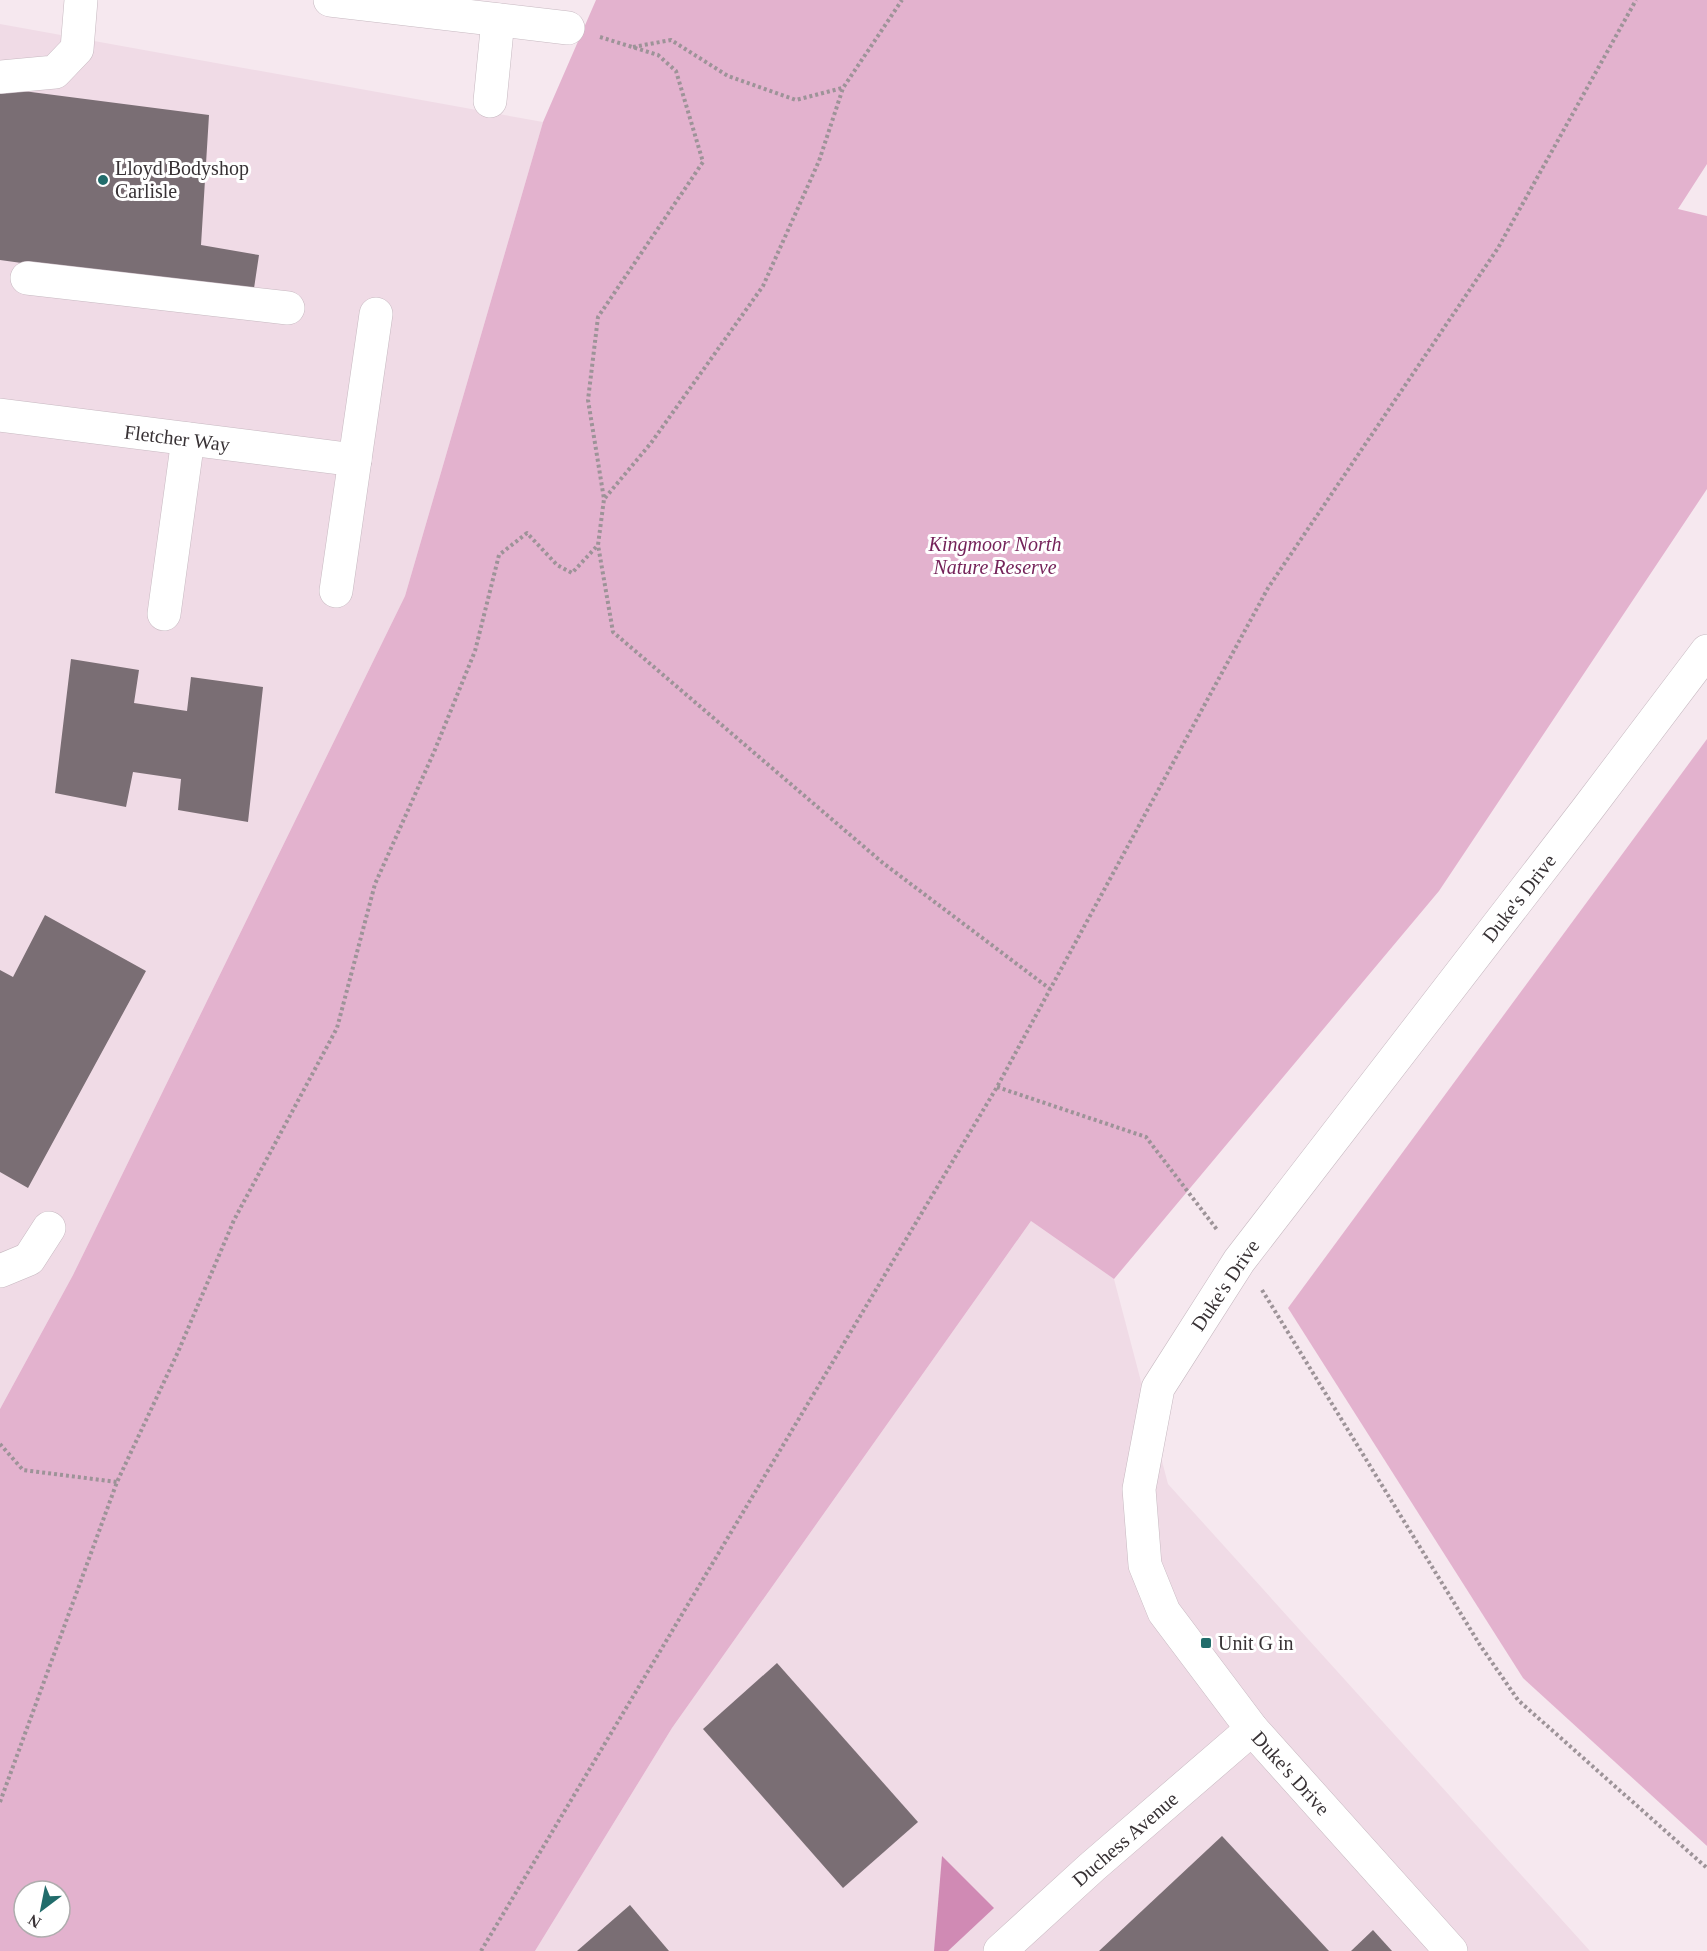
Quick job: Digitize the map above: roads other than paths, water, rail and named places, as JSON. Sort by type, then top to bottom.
[{"type":"street","points":[[0,77],[55,72],[77,49],[81,0]]},
{"type":"street","points":[[330,0],[568,28]]},
{"type":"street","points":[[490,101],[498,20]]},
{"type":"street","points":[[27,278],[288,308]]},
{"type":"street","points":[[336,591],[376,314]]},
{"type":"street","name":"Fletcher Way","points":[[0,415],[355,460]]},
{"type":"street","points":[[164,614],[188,439]]},
{"type":"street","name":"Duke's Drive","points":[[1450,1951],[1252,1729],[1164,1612],[1145,1565],[1139,1489],[1158,1388],[1239,1261],[1707,651]]},
{"type":"street","points":[[0,1271],[29,1259],[49,1228]]},
{"type":"street","name":"Duchess Avenue","points":[[1000,1951],[1092,1867],[1252,1729]]},
{"type":"place","name":"Lloyd Bodyshop Carlisle","points":[[103,180]]},
{"type":"place","name":"Unit G in","points":[[1206,1643]]},
{"type":"park label","name":"Kingmoor North Nature Reserve","points":[[995,556]]}]
